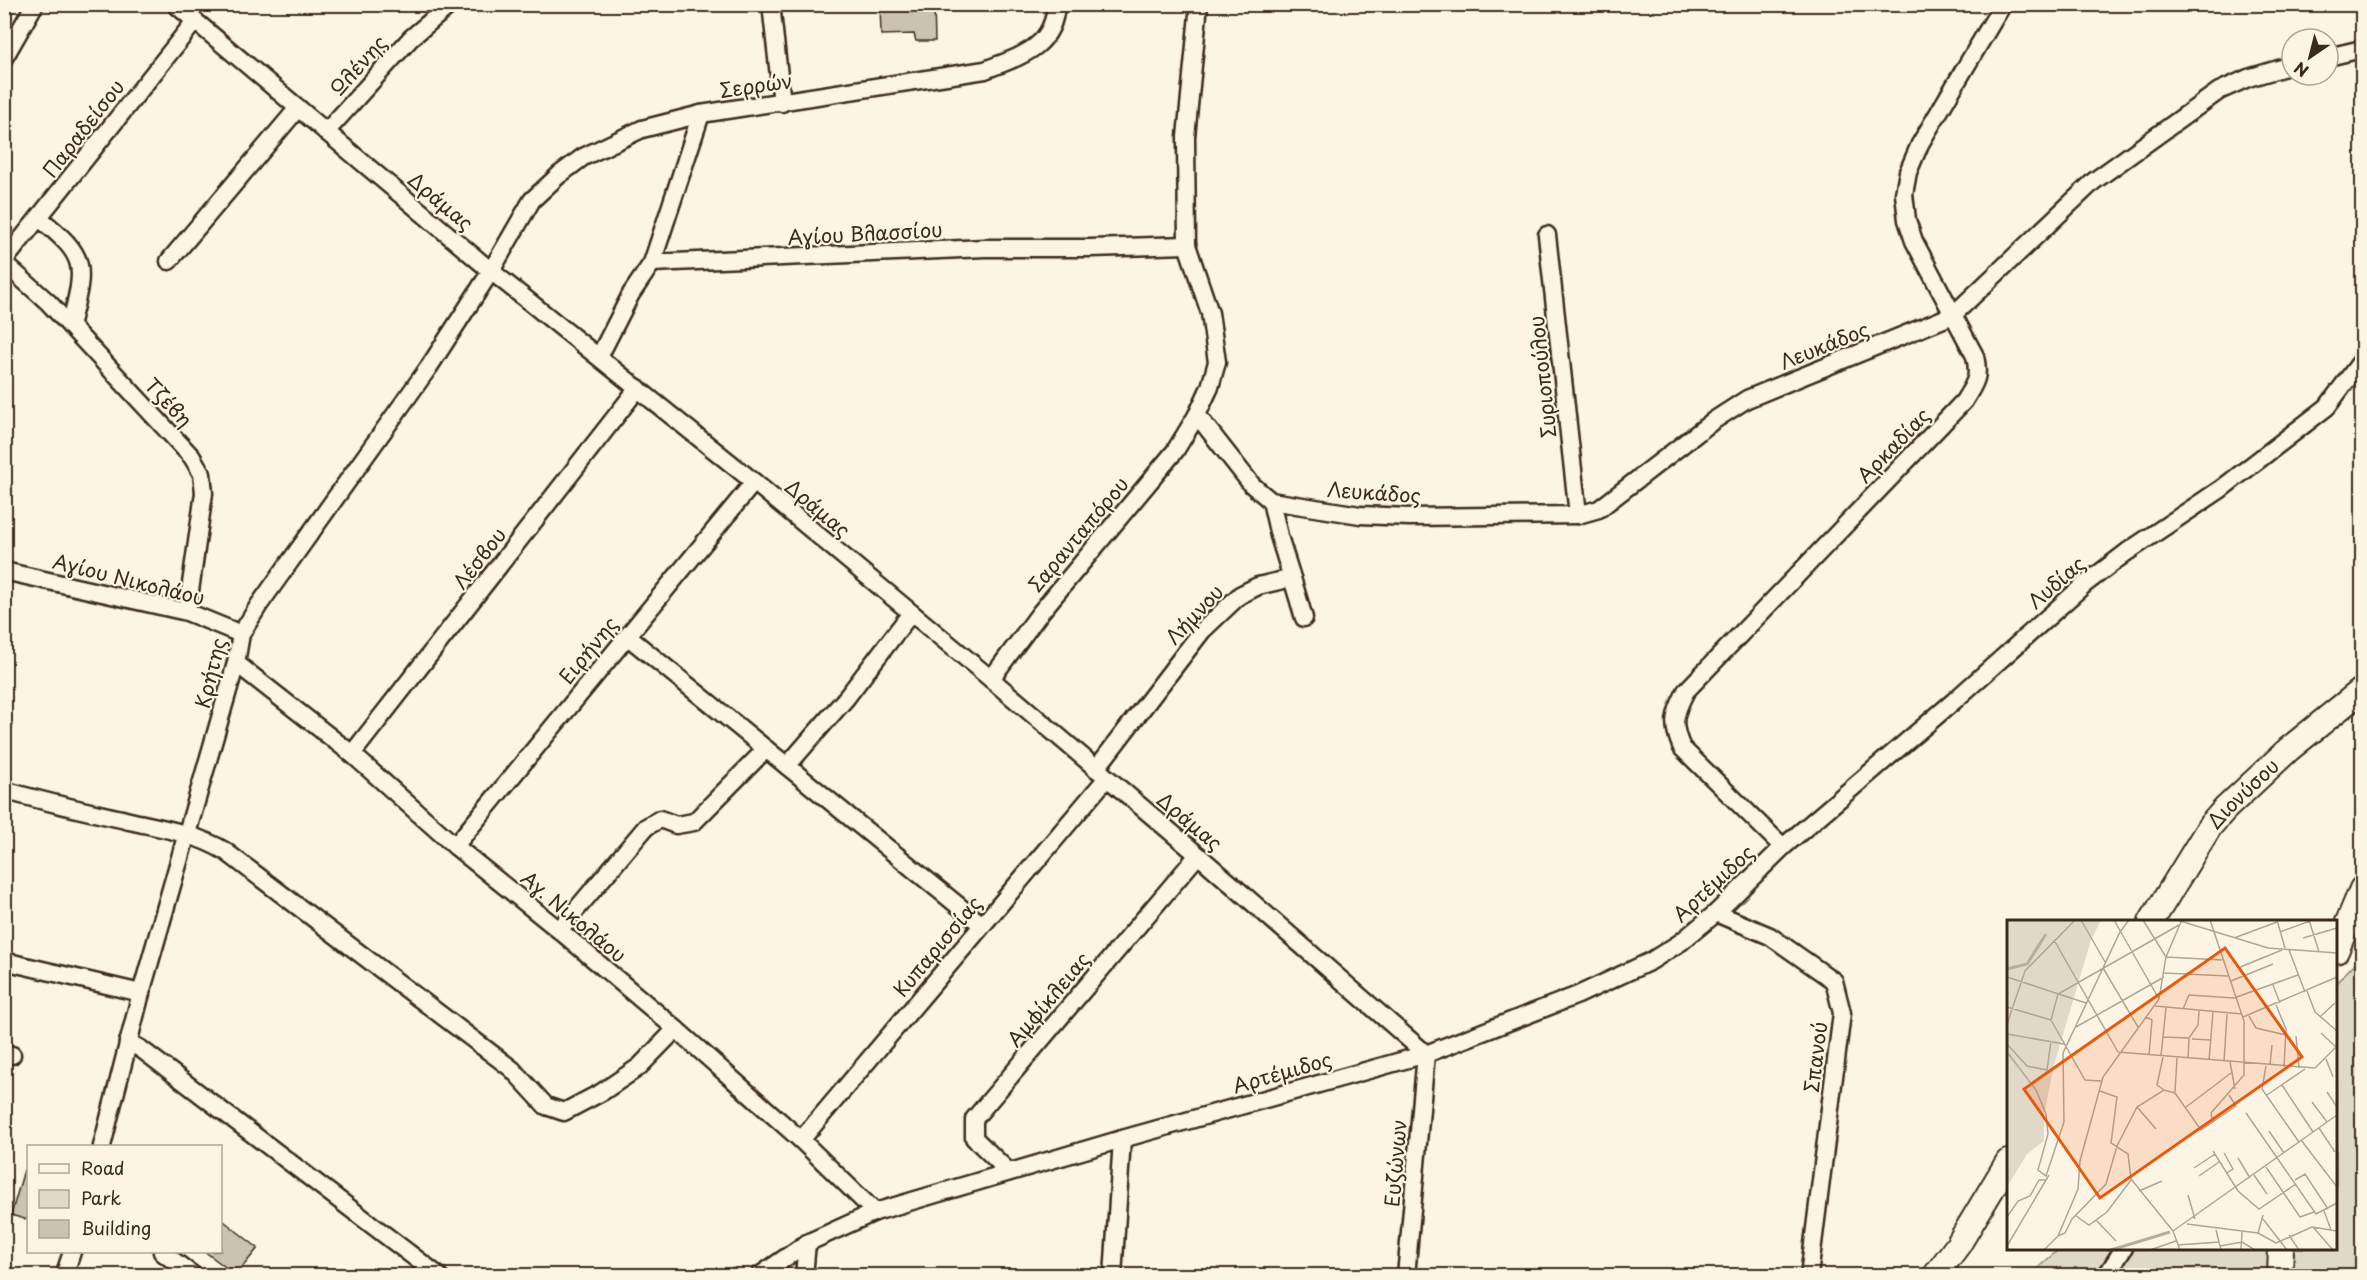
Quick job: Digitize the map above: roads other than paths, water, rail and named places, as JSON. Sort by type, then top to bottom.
[{"type":"main road","name":"Διονύσου","points":[[2152,920],[2210,826],[2225,808],[2289,749],[2362,690]]},
{"type":"main road","points":[[2337,949],[2362,888]]},
{"type":"main road","points":[[1935,1275],[1958,1245],[2007,1164]]},
{"type":"main road","points":[[2280,1275],[2281,1250]]},
{"type":"street","points":[[4,58],[35,4]]},
{"type":"street","name":"Δράμας","points":[[175,4],[491,271],[754,482],[990,679],[1198,855],[1426,1054]]},
{"type":"street","name":"Ωλένης","points":[[326,132],[411,38],[451,4]]},
{"type":"street","points":[[771,4],[782,103]]},
{"type":"street","name":"Σερρών","points":[[491,271],[532,200],[583,157],[642,129],[701,114],[985,70],[1023,55],[1044,40],[1055,21],[1056,4]]},
{"type":"street","points":[[1198,4],[1186,137],[1187,245],[1210,314],[1217,362],[1210,387],[1197,415],[1252,485],[1271,501],[1279,536],[1304,618]]},
{"type":"street","name":"Αρκαδίας","points":[[1783,847],[1682,748],[1676,735],[1674,720],[1686,691],[1964,401],[1979,371],[1975,356],[1914,241],[1907,220],[1904,194],[1908,172],[1920,144],[2002,4]]},
{"type":"street","name":"Παραδείσου","points":[[4,262],[195,21]]},
{"type":"street","points":[[2340,54],[2362,49]]},
{"type":"street","points":[[1953,315],[2094,182],[2219,92],[2248,78],[2280,69]]},
{"type":"street","points":[[169,261],[298,108]]},
{"type":"street","points":[[599,357],[631,294],[652,263],[701,114]]},
{"type":"street","points":[[39,218],[67,241],[79,259],[81,279],[70,326]]},
{"type":"street","name":"Συριοπούλου","points":[[1547,235],[1578,515]]},
{"type":"street","name":"Αγίου Βλασσίου","points":[[652,263],[985,248],[1187,245]]},
{"type":"street","name":"Τζέβη","points":[[4,262],[48,302],[192,457],[202,474],[204,493],[187,612]]},
{"type":"street","name":"Κρήτης","points":[[102,1145],[141,993],[236,663],[241,634],[265,596],[429,367],[491,271]]},
{"type":"street","name":"Λευκάδος","points":[[1271,501],[1360,515],[1410,517],[1578,515],[1599,509],[1612,501],[1713,421],[1747,399],[1953,315]]},
{"type":"street","name":"Λυδίας","points":[[1783,847],[1954,701],[2085,584],[2127,552],[2221,489],[2327,407],[2362,360]]},
{"type":"street","name":"Λέσβου","points":[[352,754],[638,388]]},
{"type":"street","name":"Σαρανταπόρου","points":[[990,679],[1040,613],[1175,451],[1197,415]]},
{"type":"street","name":"Ειρήνης","points":[[455,846],[754,482]]},
{"type":"street","name":"Αγίου Νικολάου","points":[[4,572],[187,612],[241,634]]},
{"type":"street","name":"Λήμνου","points":[[1101,774],[1202,631],[1240,595],[1258,586],[1292,578]]},
{"type":"street","points":[[787,766],[847,696],[911,613]]},
{"type":"street","points":[[627,636],[982,925]]},
{"type":"street","name":"Αγ. Νικολάου","points":[[236,663],[352,754],[455,846],[676,1029],[801,1140],[876,1212]]},
{"type":"street","points":[[559,930],[646,827],[660,819],[676,825],[694,822],[766,749]]},
{"type":"street","name":"Κυπαρισσίας","points":[[801,1140],[982,925],[1101,774]]},
{"type":"street","points":[[4,790],[188,834],[208,841],[235,858],[512,1069],[546,1106],[564,1112],[602,1092],[639,1066],[676,1029]]},
{"type":"street","name":"Αρτέμιδος","points":[[759,1275],[807,1243],[876,1212],[1122,1139],[1426,1054],[1578,994],[1651,961],[1681,942],[1716,913],[1783,847]]},
{"type":"street","name":"Αμφίκλειας","points":[[1009,1172],[974,1138],[974,1119],[1198,855]]},
{"type":"street","name":"Σπανού","points":[[1716,913],[1770,936],[1834,981],[1842,1013],[1809,1275]]},
{"type":"street","points":[[4,961],[141,993]]},
{"type":"street","points":[[128,1042],[141,1049],[439,1275]]},
{"type":"street","name":"Ευζώνων","points":[[1406,1275],[1426,1054]]},
{"type":"street","points":[[1113,1275],[1122,1139]]},
{"type":"street","points":[[804,1275],[807,1243]]},
{"type":"street","points":[[2106,1275],[2123,1250]]},
{"type":"street","points":[[64,1275],[71,1253]]},
{"type":"street","points":[[165,1253],[194,1275]]}]
